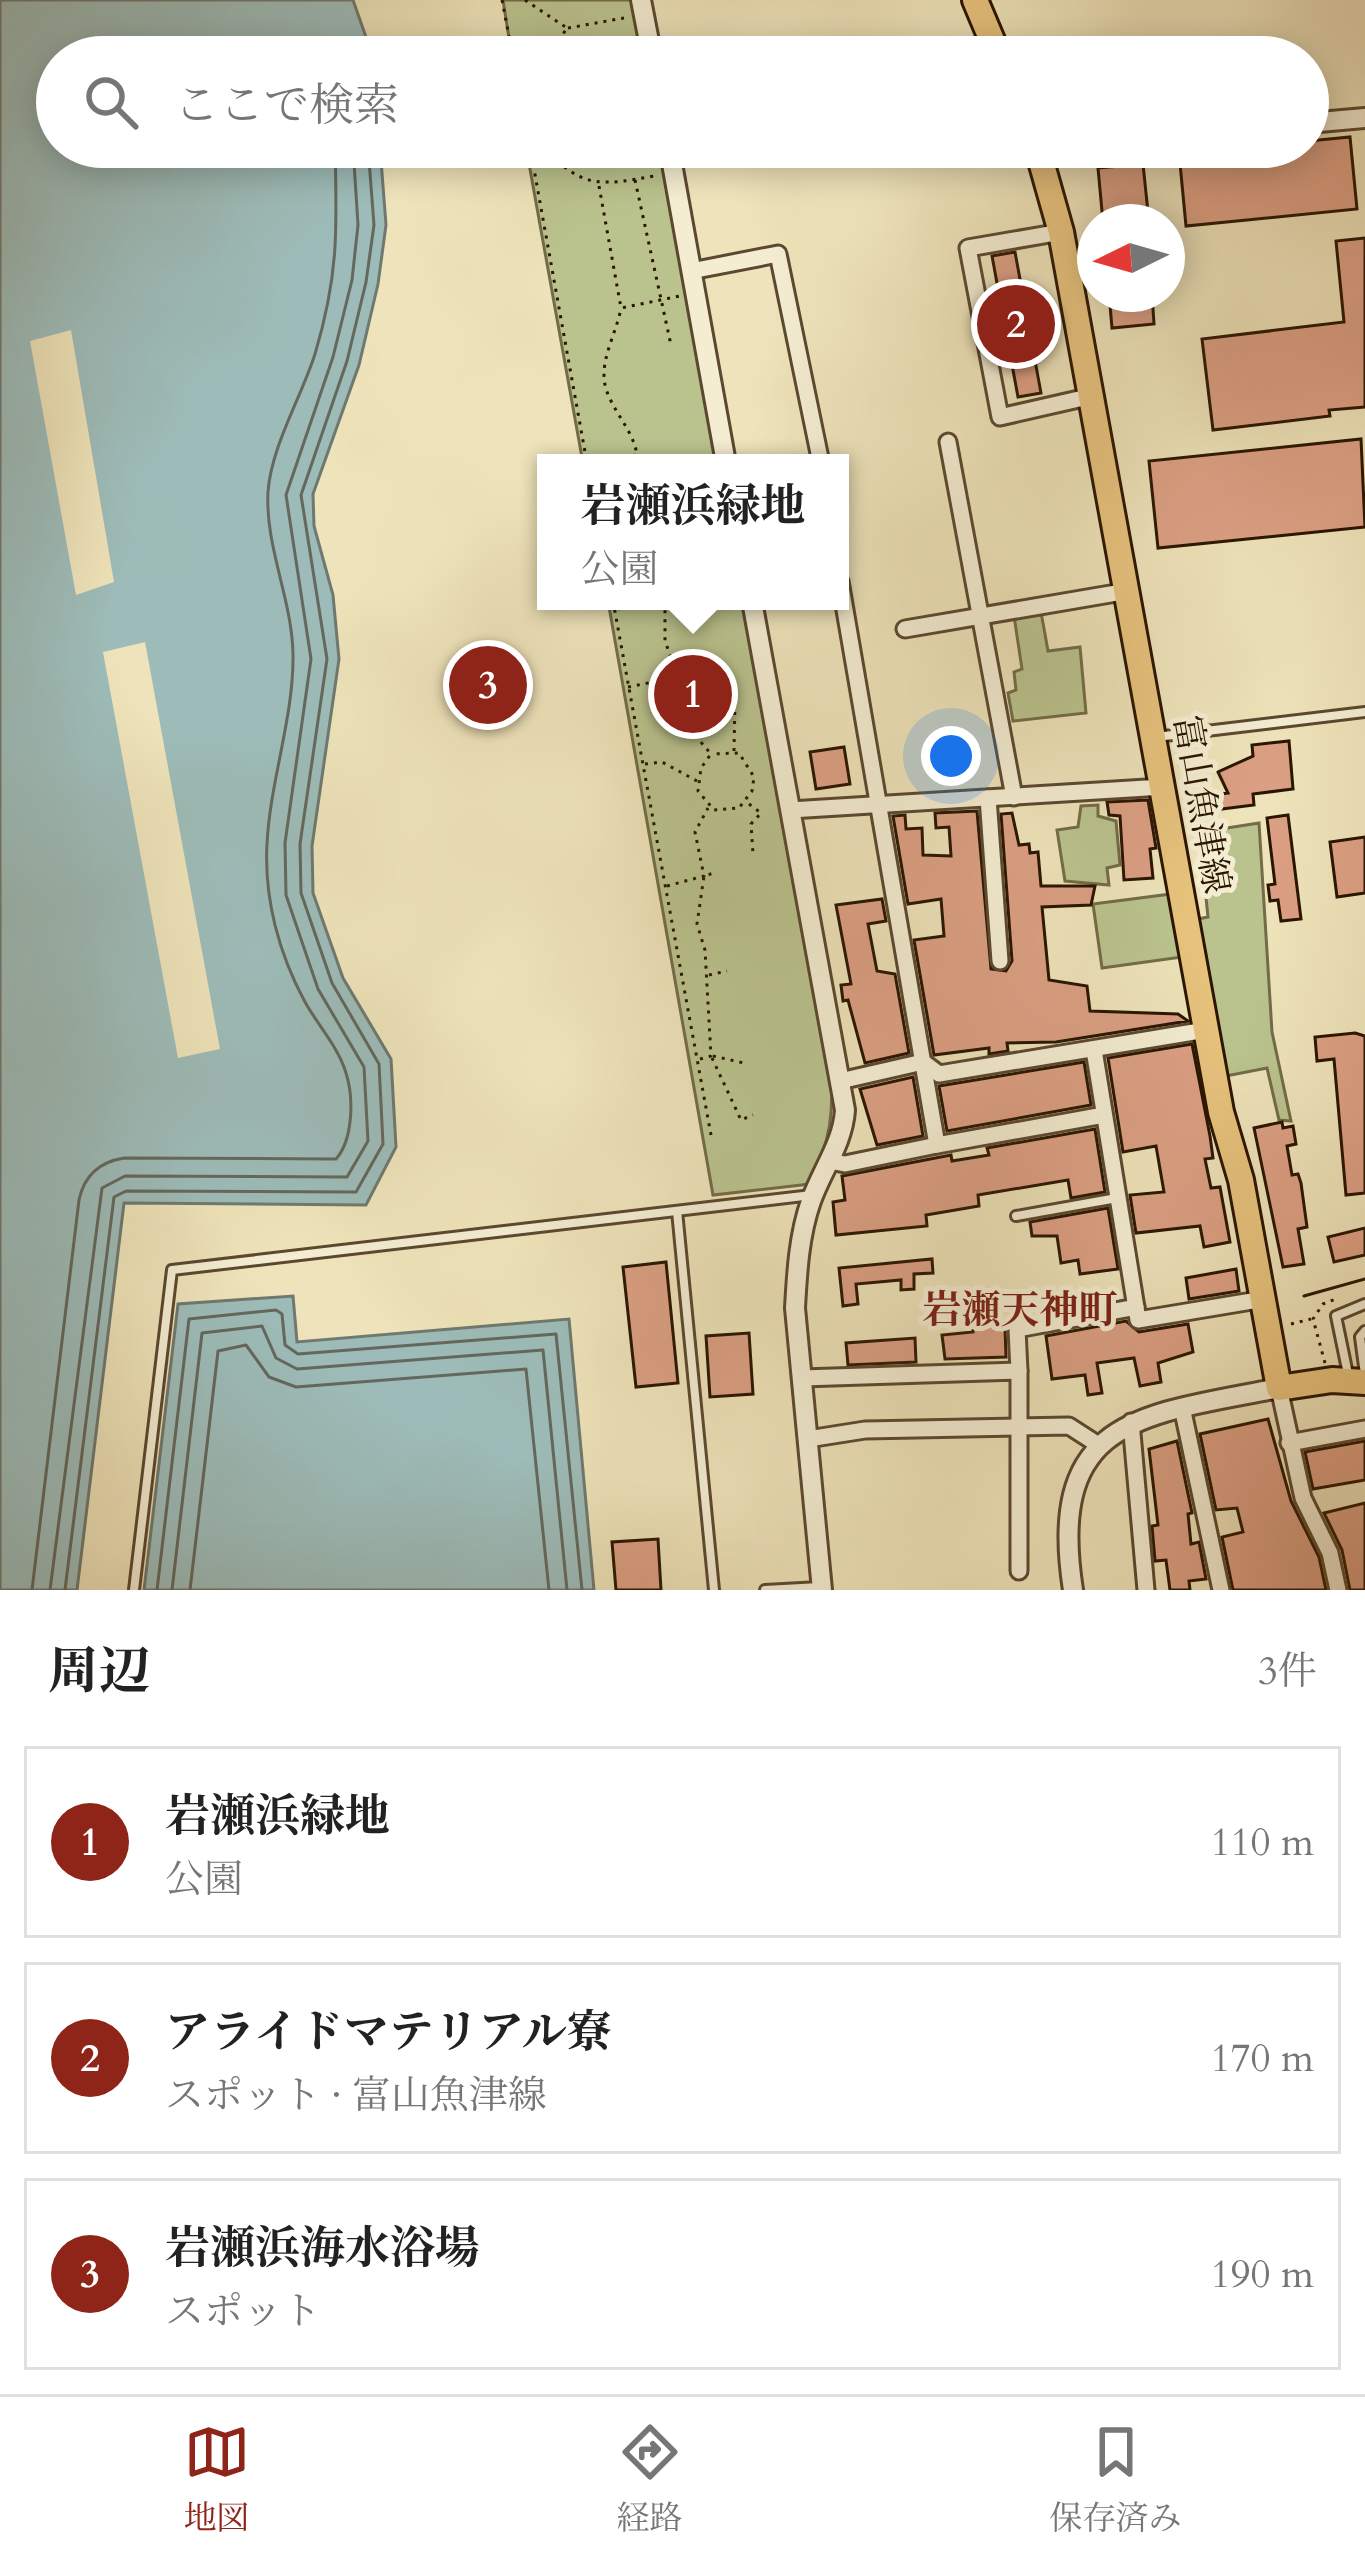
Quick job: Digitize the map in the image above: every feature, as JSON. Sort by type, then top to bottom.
[{"type":"main road","points":[[974,0],[990,36]]},
{"type":"main road","name":"富山魚津線","points":[[1043,168],[1092,396],[1206,1030],[1279,1388]]},
{"type":"main road","points":[[1279,1388],[1360,1379]]},
{"type":"street","points":[[1329,121],[1365,118]]},
{"type":"street","points":[[673,168],[725,454]]},
{"type":"street","points":[[1060,232],[968,248],[1000,417],[1092,396]]},
{"type":"street","points":[[692,271],[778,254],[818,454]]},
{"type":"street","points":[[949,442],[1014,796]]},
{"type":"street","points":[[905,629],[1128,591]]},
{"type":"street","points":[[754,610],[840,1081],[844,1128],[814,1194],[797,1267],[802,1378],[822,1588]]},
{"type":"street","points":[[845,610],[937,1145]]},
{"type":"street","points":[[790,810],[1163,787]]},
{"type":"street","points":[[988,798],[1000,961]]},
{"type":"street","points":[[840,1081],[923,1062],[939,1074],[1206,1030]]},
{"type":"street","points":[[1094,1050],[1138,1320],[1264,1299]]},
{"type":"street","points":[[829,1160],[844,1164],[1104,1115]]},
{"type":"street","points":[[1018,1571],[1017,1329],[1136,1307]]},
{"type":"street","points":[[802,1378],[1019,1371]]},
{"type":"street","points":[[1073,1590],[1065,1529],[1069,1499],[1100,1446],[1132,1422],[1279,1388],[1289,1443],[1338,1590]]},
{"type":"street","points":[[1182,1407],[1221,1590]]},
{"type":"street","points":[[1132,1422],[1146,1590]]},
{"type":"street","points":[[808,1438],[865,1430],[1069,1426],[1100,1446]]},
{"type":"street","points":[[1289,1443],[1365,1429]]},
{"type":"lane","points":[[1154,737],[1365,712]]},
{"type":"lane","points":[[134,1590],[172,1270],[814,1194]]},
{"type":"lane","points":[[1016,1216],[1118,1198]]},
{"type":"lane","points":[[677,1211],[714,1590]]},
{"type":"lane","points":[[1360,1379],[1336,1316],[1365,1304]]},
{"type":"lane","points":[[1360,1379],[1360,1337],[1365,1331]]},
{"type":"lane","points":[[765,1590],[822,1588]]},
{"type":"path","points":[[502,0],[509,36]]},
{"type":"path","points":[[525,0],[567,28]]},
{"type":"path","points":[[562,36],[567,28],[643,7]]},
{"type":"path","points":[[534,168],[586,454]]},
{"type":"path","points":[[566,168],[577,179],[599,186],[674,173]]},
{"type":"path","points":[[634,180],[671,346]]},
{"type":"path","points":[[599,186],[621,308],[603,372],[605,385],[634,434],[637,454]]},
{"type":"path","points":[[621,308],[695,292]]},
{"type":"path","points":[[614,610],[711,1135]]},
{"type":"path","points":[[665,610],[665,641],[678,676],[683,721],[711,754]]},
{"type":"path","points":[[628,687],[678,676]]},
{"type":"path","points":[[734,752],[739,726],[735,697]]},
{"type":"path","points":[[709,806],[729,811],[747,802],[754,777],[748,762],[734,752],[711,754]]},
{"type":"path","points":[[698,782],[711,754]]},
{"type":"path","points":[[642,765],[662,763],[698,782],[709,806]]},
{"type":"path","points":[[747,802],[761,813],[751,824],[753,854]]},
{"type":"path","points":[[709,806],[695,832],[704,875],[697,924],[707,975],[711,1056],[733,1111],[741,1120],[753,1115]]},
{"type":"path","points":[[665,886],[714,873]]},
{"type":"path","points":[[707,975],[727,971]]},
{"type":"path","points":[[698,1059],[711,1056],[744,1063]]},
{"type":"path","points":[[1286,1325],[1313,1319],[1323,1304],[1338,1298]]},
{"type":"path","points":[[1313,1319],[1325,1364]]},
{"type":"green space","points":[[503,0],[635,0],[641,36],[509,36]]},
{"type":"green space","points":[[530,168],[667,168],[719,454],[581,454]]},
{"type":"green space","points":[[610,610],[747,610],[830,1064],[829,1126],[810,1184],[713,1195]]},
{"type":"green space","points":[[1041,612],[1048,651],[1080,647],[1086,713],[1013,721],[1008,693],[1016,690],[1014,672],[1022,669],[1014,616]]},
{"type":"green space","points":[[1098,805],[1098,816],[1116,821],[1120,865],[1107,868],[1109,885],[1065,881],[1057,830],[1078,827],[1081,806]]},
{"type":"green space","points":[[1259,823],[1272,1032],[1291,1121],[1279,1120],[1267,1068],[1226,1076],[1198,919],[1208,917],[1205,888],[1222,884],[1214,830]]},
{"type":"green space","points":[[1171,894],[1182,957],[1102,968],[1093,904]]},
{"type":"water","points":[[0,0],[353,0],[366,36],[36,36],[36,168],[382,168],[386,225],[378,284],[359,365],[313,494],[314,526],[333,595],[339,659],[312,846],[313,893],[343,978],[391,1059],[396,1147],[366,1205],[124,1203],[77,1590],[0,1590]]},
{"type":"water","points":[[293,1296],[297,1342],[569,1319],[594,1590],[144,1590],[178,1304]]},
{"type":"pier","points":[[71,330],[114,582],[76,595],[30,341]]},
{"type":"pier","points":[[145,642],[220,1049],[178,1058],[103,652]]},
{"type":"building","points":[[1350,137],[1357,209],[1186,226],[1180,168],[1329,168],[1329,139]]},
{"type":"building","points":[[1098,168],[1143,168],[1147,204],[1101,204]]},
{"type":"building","points":[[1365,238],[1365,407],[1329,410],[1330,416],[1213,430],[1202,339],[1344,322],[1336,241]]},
{"type":"building","points":[[1015,252],[1041,393],[1018,397],[992,256]]},
{"type":"building","points":[[1111,312],[1153,312],[1154,324],[1112,328]]},
{"type":"building","points":[[1361,439],[1365,527],[1158,548],[1149,461]]},
{"type":"building","points":[[1289,741],[1293,789],[1253,794],[1254,805],[1206,811],[1204,796],[1228,793],[1218,772],[1253,756],[1252,745]]},
{"type":"building","points":[[844,747],[850,784],[816,789],[810,752]]},
{"type":"building","points":[[1148,800],[1156,848],[1150,849],[1153,878],[1124,880],[1120,816],[1109,815],[1107,802]]},
{"type":"building","points":[[977,811],[991,969],[1006,971],[1012,961],[1001,814],[1012,813],[1019,845],[1029,844],[1030,853],[1038,852],[1041,886],[1095,886],[1091,905],[1042,907],[1049,980],[1087,986],[1090,1011],[1178,1014],[1188,1021],[1056,1042],[1007,1043],[1008,1051],[989,1054],[989,1048],[934,1055],[914,940],[944,936],[941,899],[908,904],[893,816],[905,815],[906,829],[922,828],[923,855],[951,856],[949,827],[936,828],[935,813]]},
{"type":"building","points":[[1288,815],[1301,919],[1281,921],[1278,900],[1270,901],[1268,885],[1275,884],[1267,818]]},
{"type":"building","points":[[1365,837],[1365,893],[1337,897],[1330,842]]},
{"type":"building","points":[[882,899],[886,921],[868,924],[877,971],[895,974],[909,1053],[865,1063],[848,1000],[843,1001],[841,985],[851,984],[836,905]]},
{"type":"building","points":[[1365,1036],[1365,1193],[1346,1195],[1334,1059],[1317,1061],[1315,1037]]},
{"type":"building","points":[[1192,1044],[1213,1158],[1205,1159],[1211,1188],[1220,1187],[1230,1242],[1204,1247],[1200,1226],[1136,1233],[1130,1195],[1164,1192],[1156,1146],[1123,1152],[1108,1058]]},
{"type":"building","points":[[1084,1062],[1091,1105],[947,1131],[939,1086]]},
{"type":"building","points":[[913,1077],[923,1136],[877,1145],[860,1089]]},
{"type":"building","points":[[1282,1122],[1283,1128],[1293,1126],[1296,1144],[1287,1146],[1292,1175],[1298,1174],[1301,1183],[1307,1227],[1298,1229],[1304,1264],[1283,1267],[1254,1128]]},
{"type":"building","points":[[1095,1129],[1105,1192],[1071,1198],[1068,1180],[978,1195],[979,1206],[926,1215],[927,1226],[836,1235],[833,1202],[845,1200],[842,1176],[951,1155],[952,1161],[989,1155],[987,1148]]},
{"type":"building","points":[[1108,1208],[1118,1269],[1080,1274],[1078,1260],[1061,1263],[1057,1236],[1032,1236],[1030,1222]]},
{"type":"building","points":[[1365,1228],[1365,1255],[1334,1262],[1328,1237]]},
{"type":"building","points":[[932,1259],[933,1273],[914,1274],[914,1289],[901,1290],[901,1280],[856,1284],[858,1304],[843,1306],[839,1268]]},
{"type":"building","points":[[666,1262],[678,1383],[636,1387],[623,1267]]},
{"type":"building","points":[[1236,1269],[1239,1291],[1189,1299],[1186,1278]]},
{"type":"building","points":[[992,1309],[995,1329],[1005,1328],[1006,1357],[945,1359],[942,1335],[973,1332],[973,1311]]},
{"type":"building","points":[[1126,1321],[1139,1332],[1188,1324],[1193,1352],[1158,1363],[1161,1382],[1140,1386],[1134,1358],[1097,1363],[1102,1393],[1088,1395],[1085,1375],[1052,1379],[1046,1336]]},
{"type":"building","points":[[749,1333],[753,1394],[710,1397],[706,1336]]},
{"type":"building","points":[[915,1338],[916,1362],[848,1365],[846,1343]]},
{"type":"building","points":[[1268,1419],[1291,1501],[1319,1557],[1326,1590],[1233,1590],[1222,1537],[1243,1532],[1237,1508],[1216,1510],[1200,1434]]},
{"type":"building","points":[[1177,1441],[1192,1513],[1188,1514],[1191,1544],[1199,1542],[1206,1579],[1189,1581],[1190,1590],[1170,1590],[1166,1560],[1155,1561],[1152,1526],[1158,1525],[1149,1449]]},
{"type":"building","points":[[1365,1441],[1365,1480],[1313,1489],[1305,1452]]},
{"type":"building","points":[[1365,1503],[1365,1590],[1350,1590],[1342,1550],[1324,1513]]},
{"type":"building","points":[[658,1539],[661,1590],[616,1590],[612,1542]]},
{"type":"tram line","points":[[1304,1296],[1365,1279]]},
{"type":"place","name":"アライドマテリアル寮","points":[[1016,324]]},
{"type":"place","name":"岩瀬浜海水浴場","points":[[488,685]]},
{"type":"place","name":"岩瀬浜緑地","points":[[693,694]]},
{"type":"district","name":"岩瀬天神町","points":[[1020,1309]]}]
